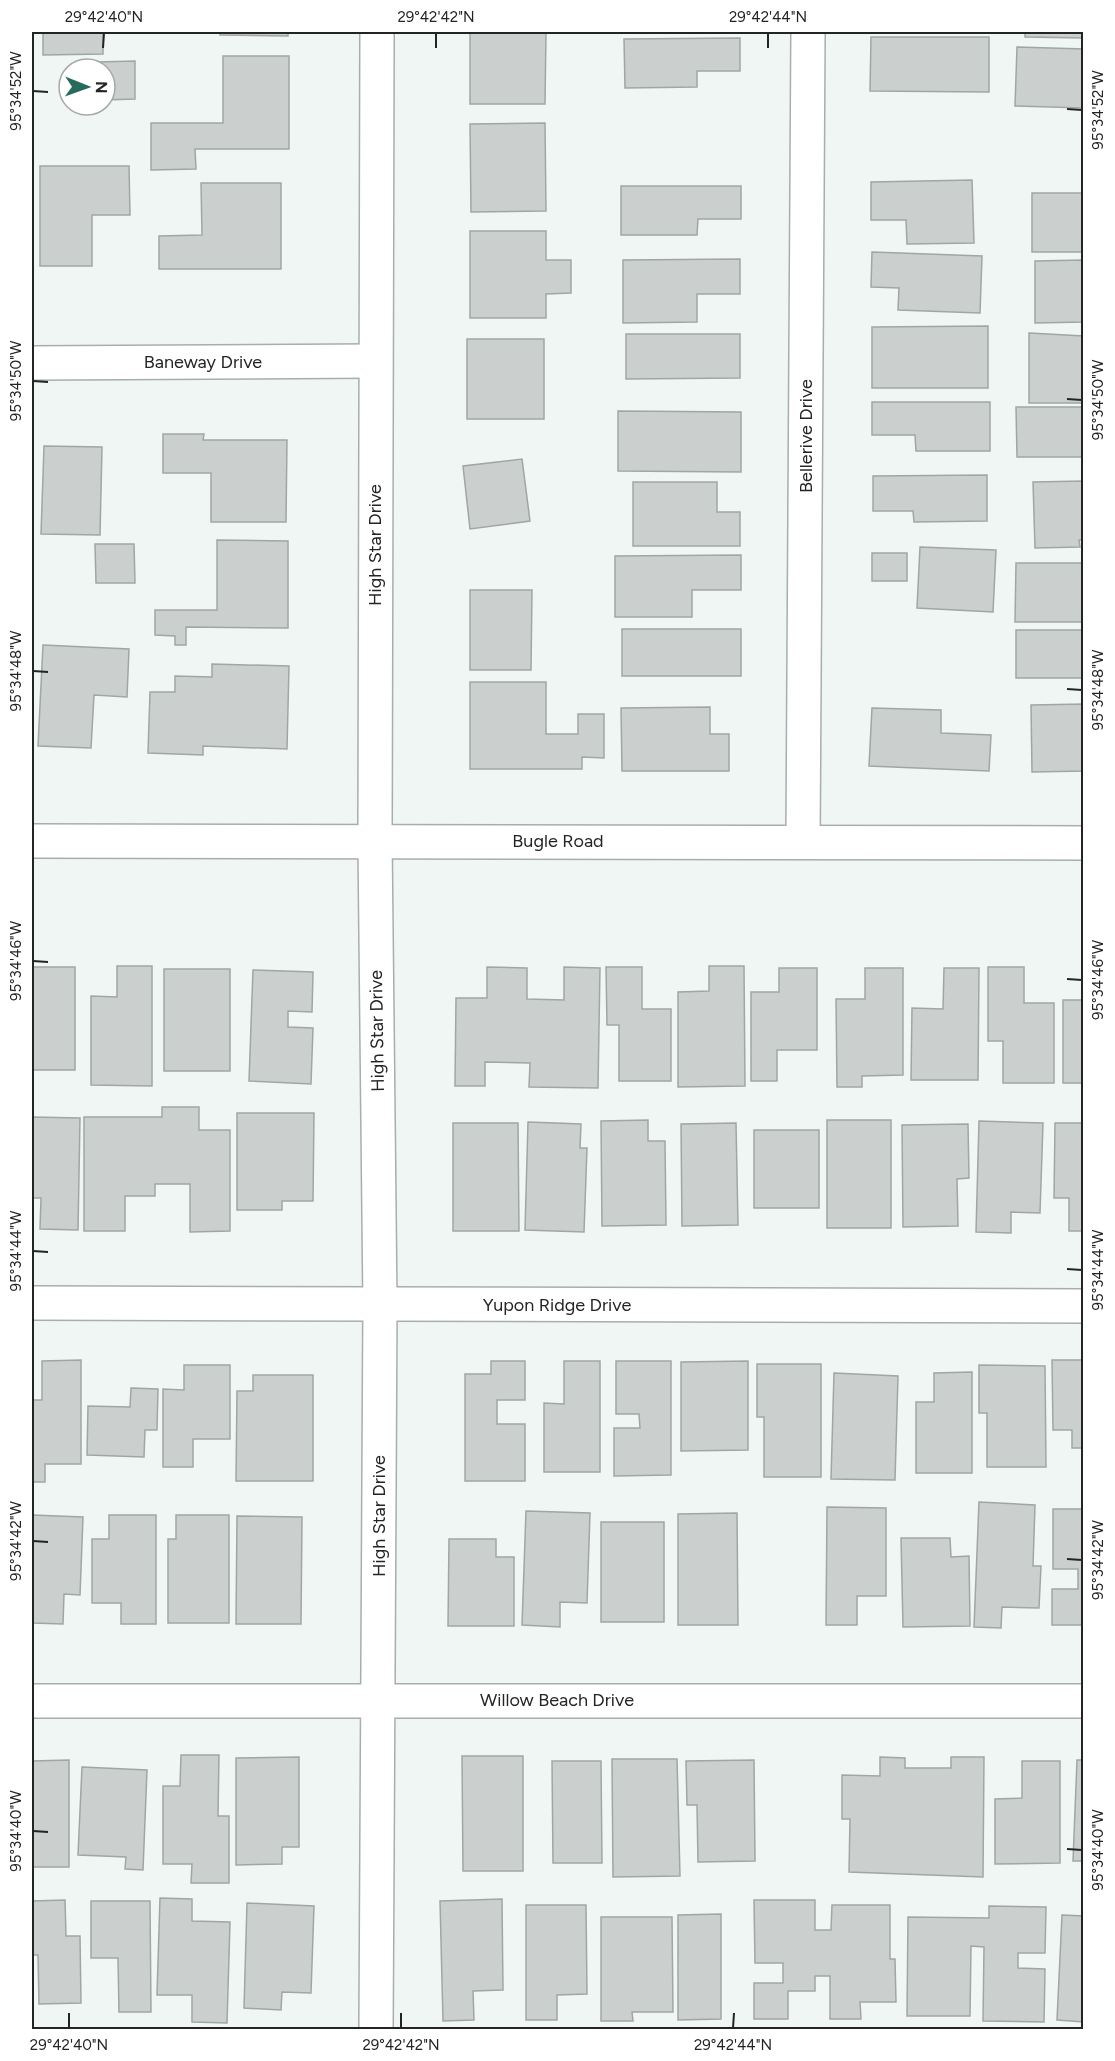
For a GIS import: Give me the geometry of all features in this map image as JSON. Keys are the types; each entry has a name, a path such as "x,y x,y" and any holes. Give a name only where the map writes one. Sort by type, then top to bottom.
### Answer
{"street":[{"name":"High Star Drive","path":"376,2030 380,1305 375,841 377,32"},
{"name":"Bellerive Drive","path":"804,841 808,32"},
{"name":"Baneway Drive","path":"32,363 375,361"},
{"name":"Bugle Road","path":"32,841 1083,843"},
{"name":"Yupon Ridge Drive","path":"32,1302 1083,1306"},
{"name":"Willow Beach Drive","path":"32,1701 1083,1701"}],"building":[{"path":"43,32 103,32 103,54 43,55"},
{"path":"220,32 288,32 288,36 220,35"},
{"path":"470,32 546,32 545,104 470,104"},
{"path":"1025,32 1084,32 1084,38 1025,37"},
{"path":"871,37 989,37 989,92 870,91"},
{"path":"740,38 740,71 697,71 697,87 625,88 624,39"},
{"path":"1017,47 1084,49 1084,108 1015,106"},
{"path":"223,56 289,56 289,149 195,149 196,169 151,170 151,123 223,123"},
{"path":"117,61 135,61 135,99 117,100"},
{"path":"545,123 546,211 471,212 470,124"},
{"path":"40,166 129,166 130,215 92,215 92,266 40,266"},
{"path":"972,180 974,243 907,244 906,220 871,220 871,182"},
{"path":"201,183 281,183 281,269 159,269 159,236 202,235"},
{"path":"621,186 741,186 741,219 698,219 697,235 621,235"},
{"path":"1032,193 1084,193 1084,252 1032,252"},
{"path":"470,231 546,231 546,260 571,260 571,293 546,294 546,318 470,318"},
{"path":"872,252 982,256 980,313 898,310 899,288 871,287"},
{"path":"740,259 740,294 697,294 697,322 623,323 623,260"},
{"path":"1084,260 1084,322 1035,323 1035,261"},
{"path":"988,326 988,388 872,388 872,327"},
{"path":"1029,333 1084,336 1084,403 1029,403"},
{"path":"626,334 740,334 740,378 626,379"},
{"path":"467,339 544,339 544,419 467,419"},
{"path":"872,402 990,402 990,451 916,451 915,435 872,435"},
{"path":"1016,407 1084,407 1084,457 1017,457"},
{"path":"618,411 741,412 741,472 618,471"},
{"path":"163,434 204,434 203,440 287,440 286,522 211,522 211,473 163,473"},
{"path":"44,446 102,447 100,535 41,534"},
{"path":"522,459 530,521 470,529 463,466"},
{"path":"987,475 987,521 914,522 913,511 873,511 873,476"},
{"path":"1084,481 1084,540 1079,540 1080,547 1035,548 1033,482"},
{"path":"633,482 717,482 717,512 740,512 740,546 633,546"},
{"path":"217,540 288,541 288,628 186,627 186,645 175,645 175,636 155,635 155,610 217,610"},
{"path":"95,544 134,544 135,583 96,583"},
{"path":"920,547 996,550 993,612 917,608"},
{"path":"872,553 907,553 907,581 872,581"},
{"path":"741,555 741,590 692,590 692,617 615,617 615,556"},
{"path":"1016,563 1084,563 1084,622 1015,622"},
{"path":"470,590 532,590 531,670 470,670"},
{"path":"622,629 741,629 741,676 622,676"},
{"path":"1016,630 1084,630 1084,678 1016,678"},
{"path":"43,645 129,649 127,697 94,695 91,748 38,746"},
{"path":"212,664 289,666 287,749 203,746 203,755 148,753 150,692 175,692 175,676 212,677"},
{"path":"470,682 546,682 546,734 578,734 578,714 604,714 604,758 582,757 582,769 470,769"},
{"path":"1084,704 1084,771 1032,772 1031,705"},
{"path":"710,707 710,734 729,734 729,771 622,771 621,708"},
{"path":"872,708 941,710 941,733 991,735 989,771 869,766"},
{"path":"117,966 152,966 152,1086 91,1085 91,996 117,997"},
{"path":"709,966 744,966 745,1086 678,1087 678,992 709,991"},
{"path":"32,967 75,967 75,1070 32,1070"},
{"path":"487,967 527,968 527,999 564,1000 564,967 600,968 598,1088 529,1087 530,1063 485,1062 485,1086 455,1086 456,998 487,998"},
{"path":"606,967 642,967 642,1009 671,1009 671,1081 619,1081 619,1025 607,1025"},
{"path":"988,967 1024,967 1024,1003 1054,1003 1054,1083 1003,1083 1003,1041 988,1041"},
{"path":"779,968 817,968 817,1050 777,1050 777,1081 751,1081 751,992 779,992"},
{"path":"865,968 903,968 903,1075 862,1076 862,1087 837,1087 836,999 865,999"},
{"path":"944,968 979,968 978,1080 911,1080 912,1008 943,1009"},
{"path":"164,969 230,969 230,1071 164,1071"},
{"path":"253,970 313,972 312,1012 288,1011 288,1027 313,1028 311,1084 249,1081"},
{"path":"1063,1000 1084,1000 1084,1083 1063,1083"},
{"path":"162,1107 199,1107 199,1130 230,1130 230,1231 190,1232 190,1184 155,1184 155,1196 125,1196 125,1231 84,1231 84,1117 162,1117"},
{"path":"237,1113 314,1113 313,1201 282,1201 282,1210 237,1210"},
{"path":"32,1117 80,1118 78,1230 40,1229 41,1198 32,1198"},
{"path":"648,1120 648,1141 665,1141 666,1225 602,1226 601,1121"},
{"path":"827,1120 891,1120 891,1228 827,1228"},
{"path":"979,1121 1043,1123 1040,1213 1011,1212 1011,1233 976,1232"},
{"path":"528,1122 581,1124 580,1148 587,1148 584,1232 525,1230"},
{"path":"453,1123 518,1123 519,1231 453,1231"},
{"path":"736,1123 738,1225 682,1226 681,1124"},
{"path":"1055,1123 1084,1123 1084,1231 1069,1231 1069,1198 1054,1198"},
{"path":"968,1124 969,1178 957,1179 958,1226 903,1227 902,1125"},
{"path":"754,1130 819,1130 819,1208 754,1208"},
{"path":"81,1360 81,1464 45,1464 45,1482 32,1482 32,1400 42,1400 42,1361"},
{"path":"1052,1360 1084,1360 1084,1448 1072,1448 1072,1430 1053,1430"},
{"path":"491,1361 525,1361 525,1400 497,1400 497,1424 525,1424 525,1481 465,1481 465,1374 491,1374"},
{"path":"564,1361 600,1361 600,1472 544,1472 544,1403 564,1404"},
{"path":"616,1361 671,1361 671,1475 614,1476 614,1428 640,1428 639,1414 616,1414"},
{"path":"748,1361 748,1450 681,1451 681,1362"},
{"path":"757,1364 821,1364 821,1477 764,1477 764,1417 757,1417"},
{"path":"184,1365 230,1365 230,1439 193,1439 193,1467 163,1467 163,1389 184,1390"},
{"path":"979,1365 1045,1366 1046,1467 987,1467 987,1413 979,1413"},
{"path":"972,1372 972,1473 916,1473 916,1402 934,1402 934,1373"},
{"path":"834,1373 898,1376 895,1480 831,1479"},
{"path":"253,1375 313,1375 313,1481 236,1481 237,1391 253,1391"},
{"path":"131,1388 158,1389 157,1430 145,1430 144,1457 87,1455 88,1406 130,1407"},
{"path":"979,1502 1035,1505 1033,1566 1041,1566 1039,1608 1002,1607 1001,1628 974,1627"},
{"path":"827,1507 886,1508 886,1596 857,1596 857,1625 826,1625"},
{"path":"1053,1509 1084,1509 1084,1625 1052,1625 1052,1589 1078,1589 1078,1569 1053,1569"},
{"path":"526,1511 590,1513 587,1603 560,1602 560,1627 522,1625"},
{"path":"737,1513 738,1625 678,1625 678,1514"},
{"path":"32,1515 83,1517 80,1595 64,1594 63,1624 32,1623"},
{"path":"109,1515 156,1515 156,1624 121,1624 121,1603 92,1603 92,1539 109,1539"},
{"path":"176,1515 229,1515 229,1623 168,1623 168,1539 176,1539"},
{"path":"237,1516 302,1517 301,1624 236,1624"},
{"path":"601,1522 664,1522 664,1622 601,1622"},
{"path":"901,1538 950,1538 951,1557 969,1556 970,1626 903,1627"},
{"path":"449,1539 496,1539 496,1557 514,1557 514,1626 448,1626"},
{"path":"181,1755 219,1755 218,1816 229,1816 229,1883 191,1883 192,1864 163,1864 163,1786 180,1786"},
{"path":"462,1756 523,1756 523,1871 463,1871"},
{"path":"299,1757 299,1847 282,1847 282,1864 236,1865 236,1758"},
{"path":"880,1757 905,1758 905,1768 951,1768 951,1757 984,1757 983,1877 849,1872 850,1819 842,1819 842,1775 880,1776"},
{"path":"612,1759 677,1759 680,1876 613,1877"},
{"path":"69,1760 69,1867 32,1867 32,1761"},
{"path":"754,1760 755,1861 698,1862 697,1805 687,1805 686,1761"},
{"path":"1077,1760 1084,1760 1084,1861 1073,1861"},
{"path":"552,1761 601,1761 602,1863 553,1863"},
{"path":"1022,1761 1060,1761 1060,1863 995,1864 995,1799 1022,1798"},
{"path":"82,1767 147,1770 143,1870 125,1869 126,1857 78,1855"},
{"path":"160,1898 192,1899 192,1921 230,1922 227,2023 192,2022 192,1995 157,1995"},
{"path":"502,1899 503,1990 473,1991 474,2020 443,2021 440,1901"},
{"path":"65,1900 66,1936 80,1936 81,2003 39,2004 38,1955 32,1955 32,1901"},
{"path":"754,1900 815,1900 815,1930 831,1930 832,1905 890,1905 890,1959 895,1959 896,2002 860,2002 861,2019 830,2019 830,1976 815,1976 815,1991 788,1991 788,2019 754,2019 754,1983 783,1983 783,1963 755,1963"},
{"path":"91,1901 150,1901 151,2012 119,2012 118,1958 91,1958"},
{"path":"247,1903 314,1906 311,1993 282,1992 281,2010 244,2008"},
{"path":"526,1905 586,1905 587,1994 557,1995 557,2020 526,2020"},
{"path":"989,1906 1046,1907 1045,1953 1018,1953 1018,1968 1045,1969 1044,2022 983,2021 984,1947 971,1946 970,2016 907,2016 908,1917 989,1918"},
{"path":"721,1914 721,2019 678,2020 678,1915"},
{"path":"1062,1915 1084,1916 1084,2022 1057,2020"},
{"path":"601,1917 672,1917 673,2012 632,2012 633,2021 601,2021"}]}
